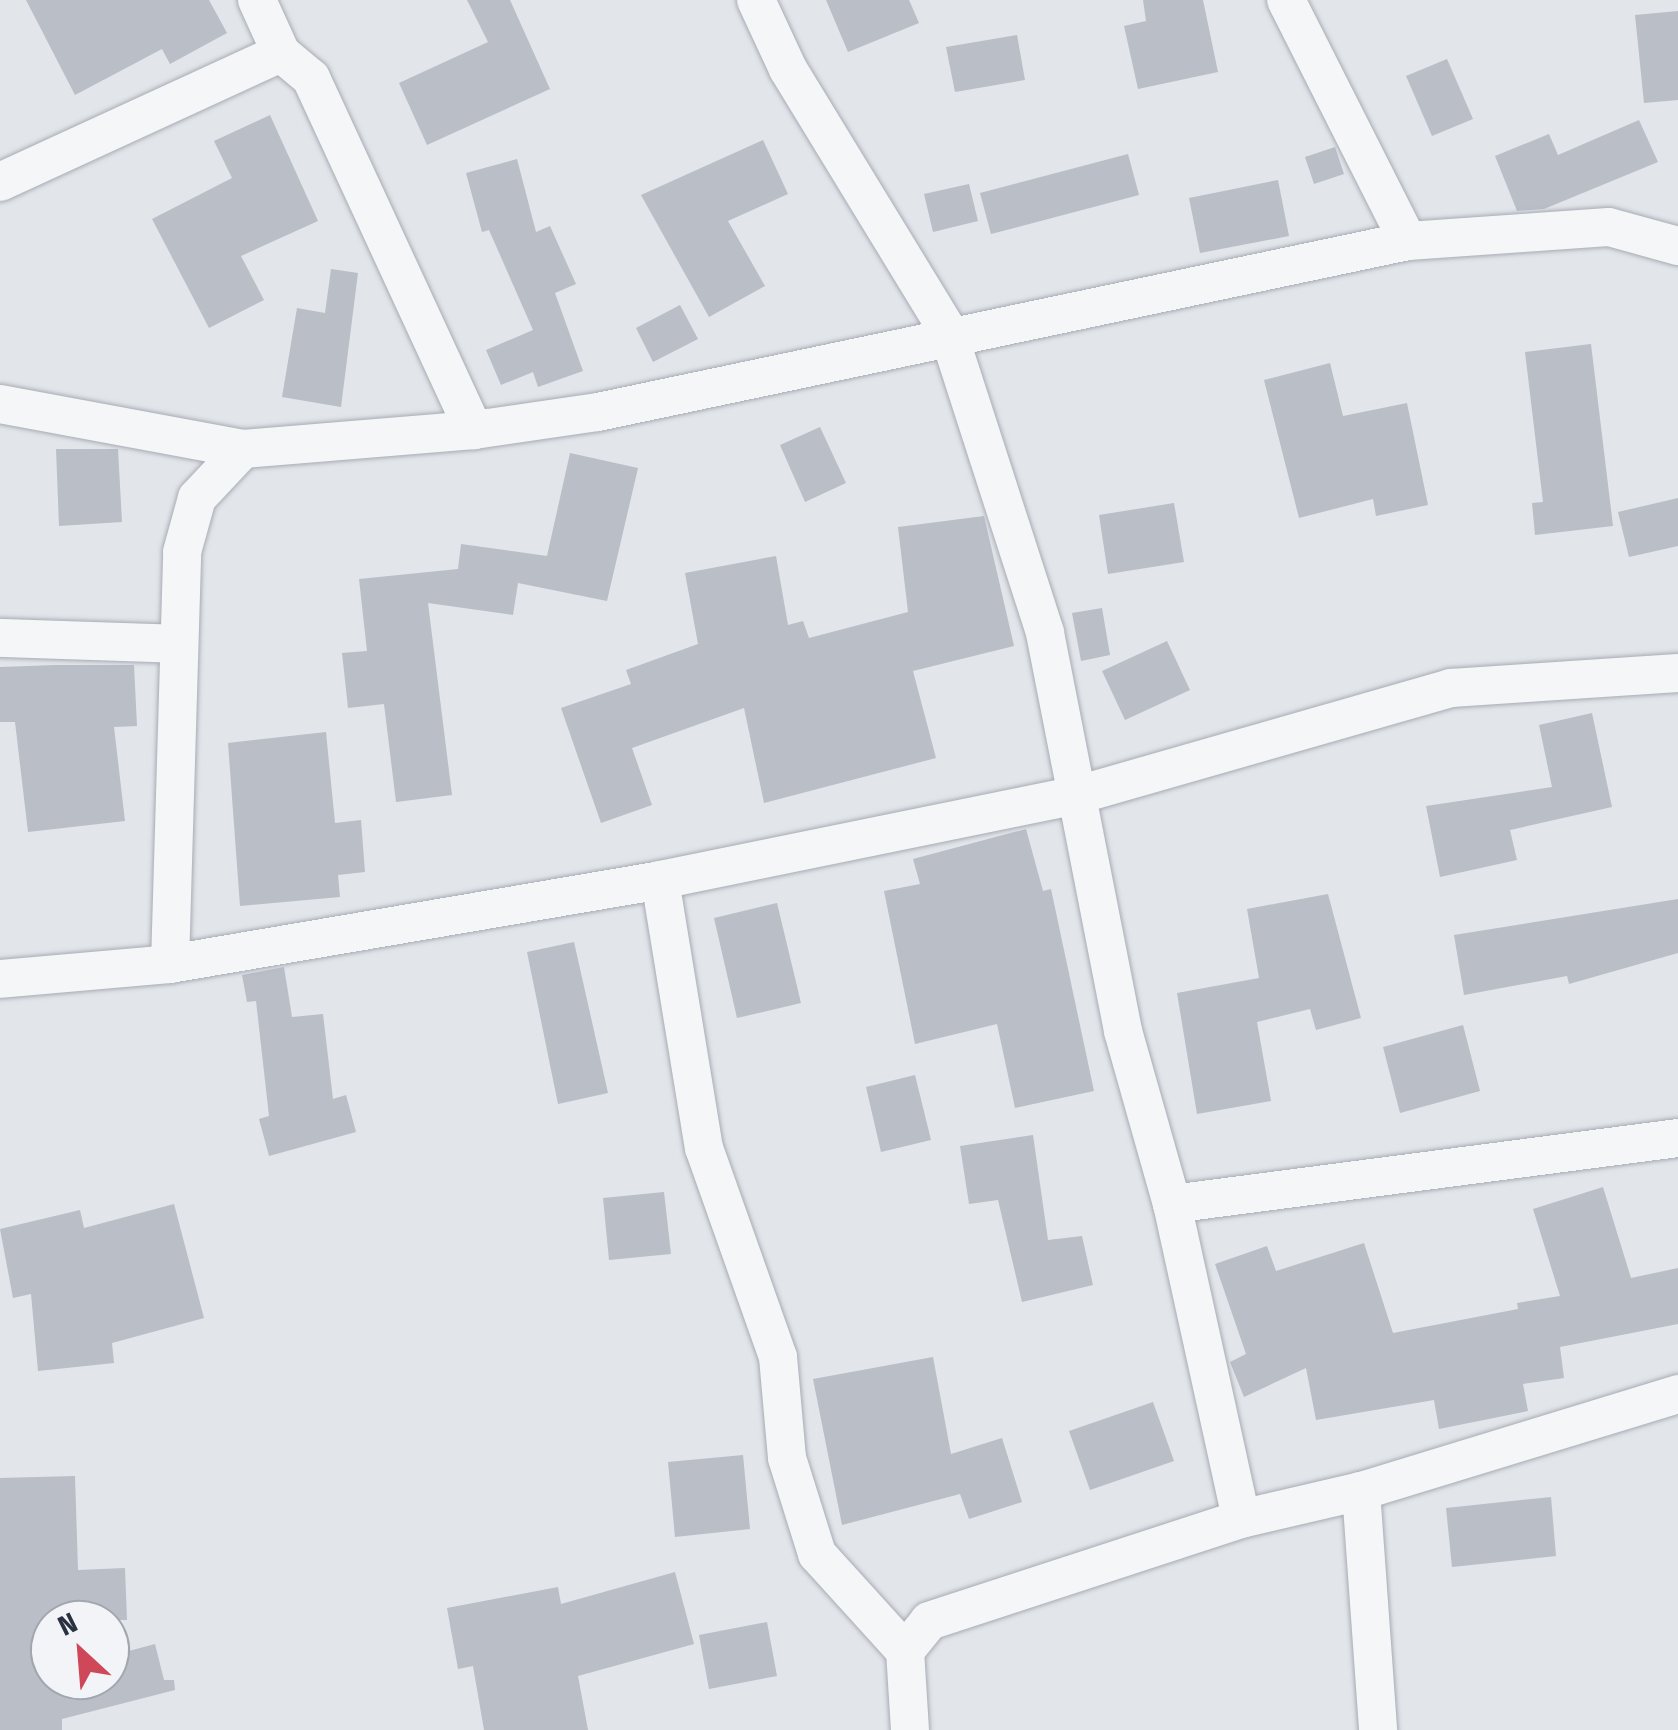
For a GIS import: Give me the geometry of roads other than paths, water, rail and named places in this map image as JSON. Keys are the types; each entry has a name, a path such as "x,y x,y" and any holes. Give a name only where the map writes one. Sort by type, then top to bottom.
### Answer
{"street":[{"path":"257,0 281,53 311,78 474,430"},
{"path":"756,0 788,70 950,338 1046,633 1082,794 1123,1031 1172,1204 1241,1518"},
{"path":"1286,0 1408,241"},
{"path":"0,182 281,53"},
{"path":"0,404 243,449 474,430 950,338 1408,241 1609,226 1678,246"},
{"path":"170,964 182,552 198,498 243,449"},
{"path":"0,638 179,644"},
{"path":"0,979 170,964 660,880 1082,794 1451,688 1678,673"},
{"path":"660,880 704,1148 778,1357 787,1458 817,1554 905,1651 910,1730"},
{"path":"1172,1204 1678,1138"},
{"path":"905,1651 929,1621 1241,1518 1361,1491 1678,1394"},
{"path":"1361,1491 1378,1730"}]}
